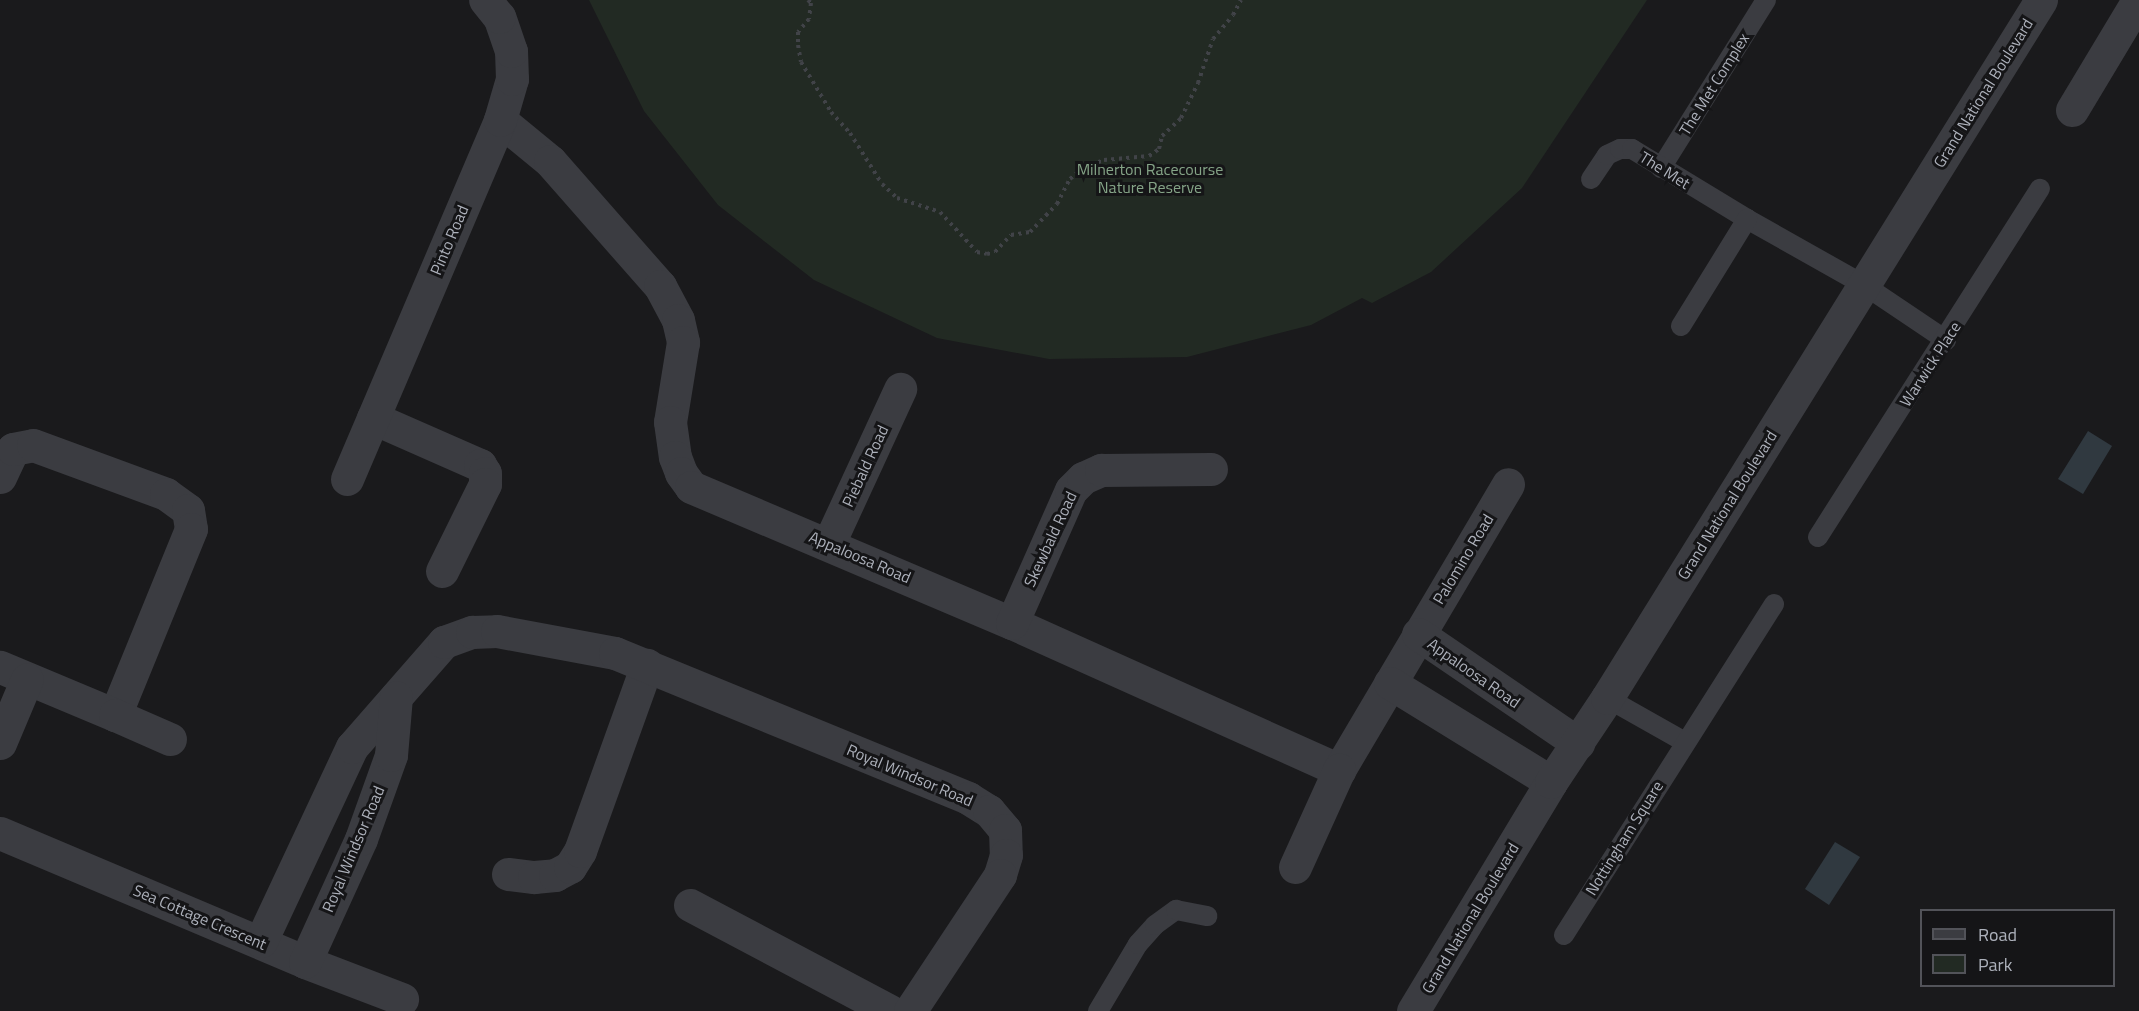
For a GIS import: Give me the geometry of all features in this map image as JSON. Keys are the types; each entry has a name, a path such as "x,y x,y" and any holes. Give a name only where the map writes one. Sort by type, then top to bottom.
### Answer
{"street":[{"name":"Pinto Road","path":"347,479 500,120 512,79 511,51 499,17 485,0"},
{"name":"Grand National Boulevard","path":"1413,1011 1551,782 1607,698 2041,0"},
{"path":"2072,110 2138,0"},
{"name":"Appaloosa Road","path":"500,120 550,161 660,286 678,320 683,342 670,422 675,457 681,473 691,486 1012,623 1339,770 1418,633 1578,743"},
{"name":"Piebald Road","path":"829,543 900,389"},
{"path":"373,418 480,465 485,473 485,484 442,571"},
{"path":"0,477 13,449 33,445 166,494 188,510 191,529 114,716"},
{"name":"Skewbald Road","path":"1012,623 1071,490 1083,478 1101,470 1211,469"},
{"name":"Palomino Road","path":"1418,633 1508,484"},
{"name":"Royal Windsor Road","path":"261,942 352,747 444,642 472,632 497,631 615,653 968,798 989,811 1005,830 1006,855 1000,875 910,1011"},
{"path":"508,874 555,875 570,867 580,851 647,665"},
{"path":"0,743 13,673 170,739"},
{"path":"1390,682 1551,782"},
{"name":"Royal Windsor Road","path":"305,962 361,839 391,755 396,697"},
{"path":"1294,867 1339,770"},
{"name":"Sea Cottage Crescent","path":"0,833 305,962 402,999"},
{"path":"690,906 890,1011"}],"lane":[{"name":"The Met Complex","path":"1661,168 1766,0"},
{"name":"The Met","path":"1591,179 1607,155 1620,149 1632,149 1747,219 1864,285"},
{"name":"Warwick Place","path":"1818,537 1946,340 2040,189"},
{"path":"1681,326 1747,219"},
{"name":"Warwick Place","path":"1864,285 1946,340"},
{"name":"Nottingham Square","path":"1564,935 1684,742 1774,604"},
{"path":"1607,698 1684,742"},
{"path":"1098,1011 1138,944 1155,925 1176,909 1208,916"}],"path":[{"path":"808,0 811,3 809,19 798,32 801,62 831,112 850,133 882,184 897,198 940,212 977,252 987,254 995,252 1011,235 1030,232 1057,204 1070,179 1084,166 1104,160 1131,160 1149,156 1159,149 1162,136 1181,118 1198,83 1213,39 1233,15 1241,0"}],"green space":[{"name":"Milnerton Racecourse Nature Reserve","path":"589,0 1647,0 1522,188 1431,272 1372,303 1362,298 1311,325 1187,357 1049,359 937,338 814,280 718,205 644,111"}],"shaded area":[{"path":"2088,431 2112,446 2083,494 2058,479"},
{"path":"1835,842 1860,857 1829,905 1805,889"}]}
